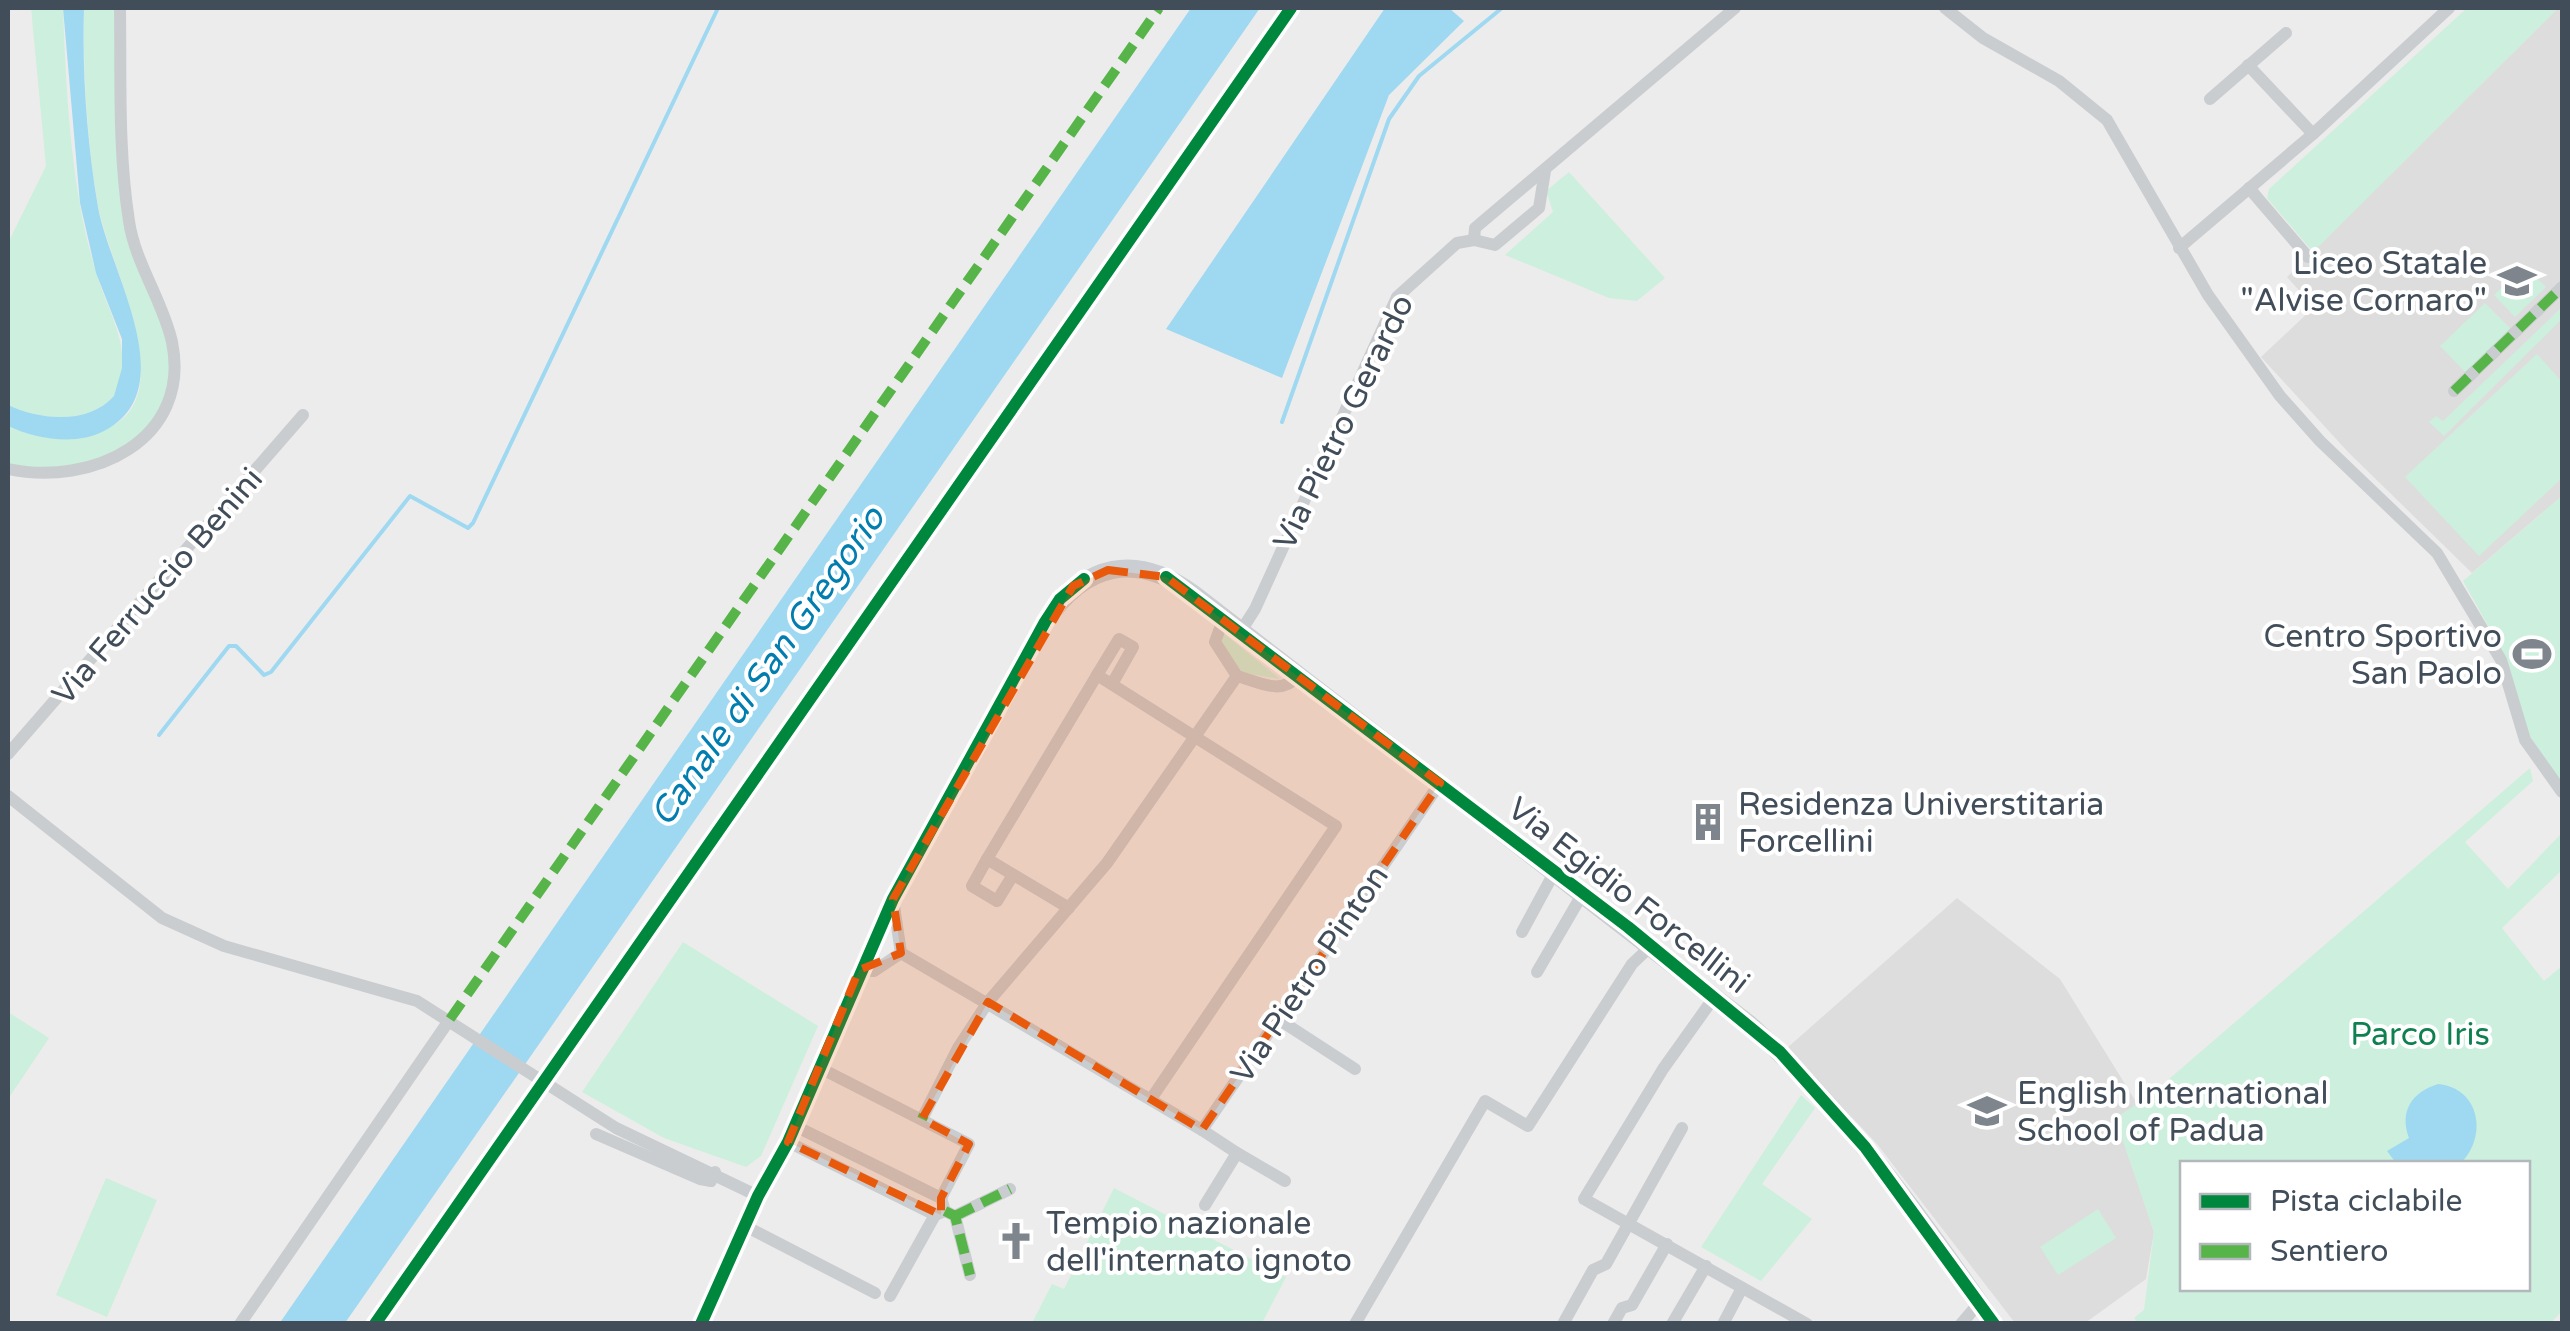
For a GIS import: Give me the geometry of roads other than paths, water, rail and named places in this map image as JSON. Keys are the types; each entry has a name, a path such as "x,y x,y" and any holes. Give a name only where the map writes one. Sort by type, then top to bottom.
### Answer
{"street":[{"path":"8,470 66,472 122,456 162,422 176,382 172,340 129,224 120,8"},
{"name":"Via Pietro Gerardo","path":"1468,241 1475,228 1534,184 1544,170 1735,8"},
{"path":"1944,8 1983,38 2059,81 2107,120 2129,151 2178,248 2291,410 2437,553 2501,660 2525,740 2562,792"},
{"path":"2178,248 2313,134 2449,8"},
{"path":"2210,99 2286,33"},
{"path":"2248,65 2313,134"},
{"name":"Via Pietro Gerardo","path":"1241,631 1255,609 1397,297 1446,252 1468,241 1495,245 1539,208 1544,198 1534,184"},
{"path":"2249,188 2308,257"},
{"path":"2454,391 2562,287"},
{"name":"Via Ferruccio Benini","path":"8,754 303,415"},
{"name":"Via Egidio Forcellini","path":"702,1324 894,899 1045,622 1072,586 1108,570 1136,568 1182,585 1715,996 1817,1090 1994,1324"},
{"path":"1224,617 1215,642 1237,676 1279,688 1290,685 1298,676"},
{"path":"1013,875 997,901 972,886 1119,639 1133,648 1112,684"},
{"path":"1097,675 1336,826 1151,1098"},
{"path":"923,1117 958,1048 988,1002 1030,947 1108,863 1237,676"},
{"name":"Via Pietro Pinton","path":"1202,1130 1440,783"},
{"path":"8,796 138,902 189,933 247,954 390,990 453,1022 534,1079 616,1128 715,1172 758,1196"},
{"path":"987,859 1070,908"},
{"name":"Via Egidio Forcellini","path":"1522,932 1555,871"},
{"name":"Via Egidio Forcellini","path":"1537,972 1583,893"},
{"path":"894,899 902,953"},
{"path":"1355,1324 1485,1101 1528,1126 1632,964 1651,946"},
{"path":"860,970 874,970 902,953"},
{"path":"902,953 1285,1181"},
{"path":"1715,996 1663,1069 1584,1199 1706,1266 1781,1317 1806,1324"},
{"path":"1278,1019 1355,1069"},
{"path":"240,1324 453,1022"},
{"path":"820,1068 923,1117 969,1144 944,1210 890,1296"},
{"path":"1562,1324 1593,1270 1606,1264 1682,1128"},
{"path":"596,1134 700,1179 710,1181 715,1172"},
{"path":"791,1134 944,1210 970,1275"},
{"path":"1205,1205 1237,1153"},
{"path":"944,1210 1010,1189"},
{"path":"746,1226 874,1293"},
{"path":"1613,1324 1622,1308 1632,1305 1666,1244"},
{"path":"1672,1324 1706,1266"},
{"path":"1722,1324 1742,1288"},
{"path":"1961,1324 1980,1302"}],"water":[{"path":"63,8 84,8 86,108 98,207 136,327 141,359 139,387 127,412 104,431 69,439 43,437 8,426 8,405 49,416 91,412 114,396 122,368 122,339 96,273 80,203"},
{"name":"Canale di San Gregorio","path":"1191,8 1260,8 345,1323 279,1324"},
{"path":"1385,8 1449,8 1464,21 1389,95 1282,378 1166,329"},
{"path":"2438,1084 2452,1087 2471,1104 2477,1127 2475,1140 2462,1161 2394,1161 2387,1151 2409,1138 2407,1111 2421,1092"}],"waterway":[{"path":"159,735 229,646 236,646 264,675 271,672 410,496 468,528 473,523 718,8"},
{"path":"1282,422 1389,119 1419,76 1502,8"}],"place":[{"name":"Liceo Statale \"Alvise Cornaro\"","path":"2517,281"},
{"name":"Centro Sportivo San Paolo","path":"2532,654"},
{"name":"Residenza Universtitaria Forcellini","path":"1708,822"},
{"name":"English International School of Padua","path":"1987,1111"},
{"name":"Tempio nazionale dell'internato ignoto","path":"1016,1241"}],"park label":[{"name":"Parco Iris","path":"2420,1034"}]}
